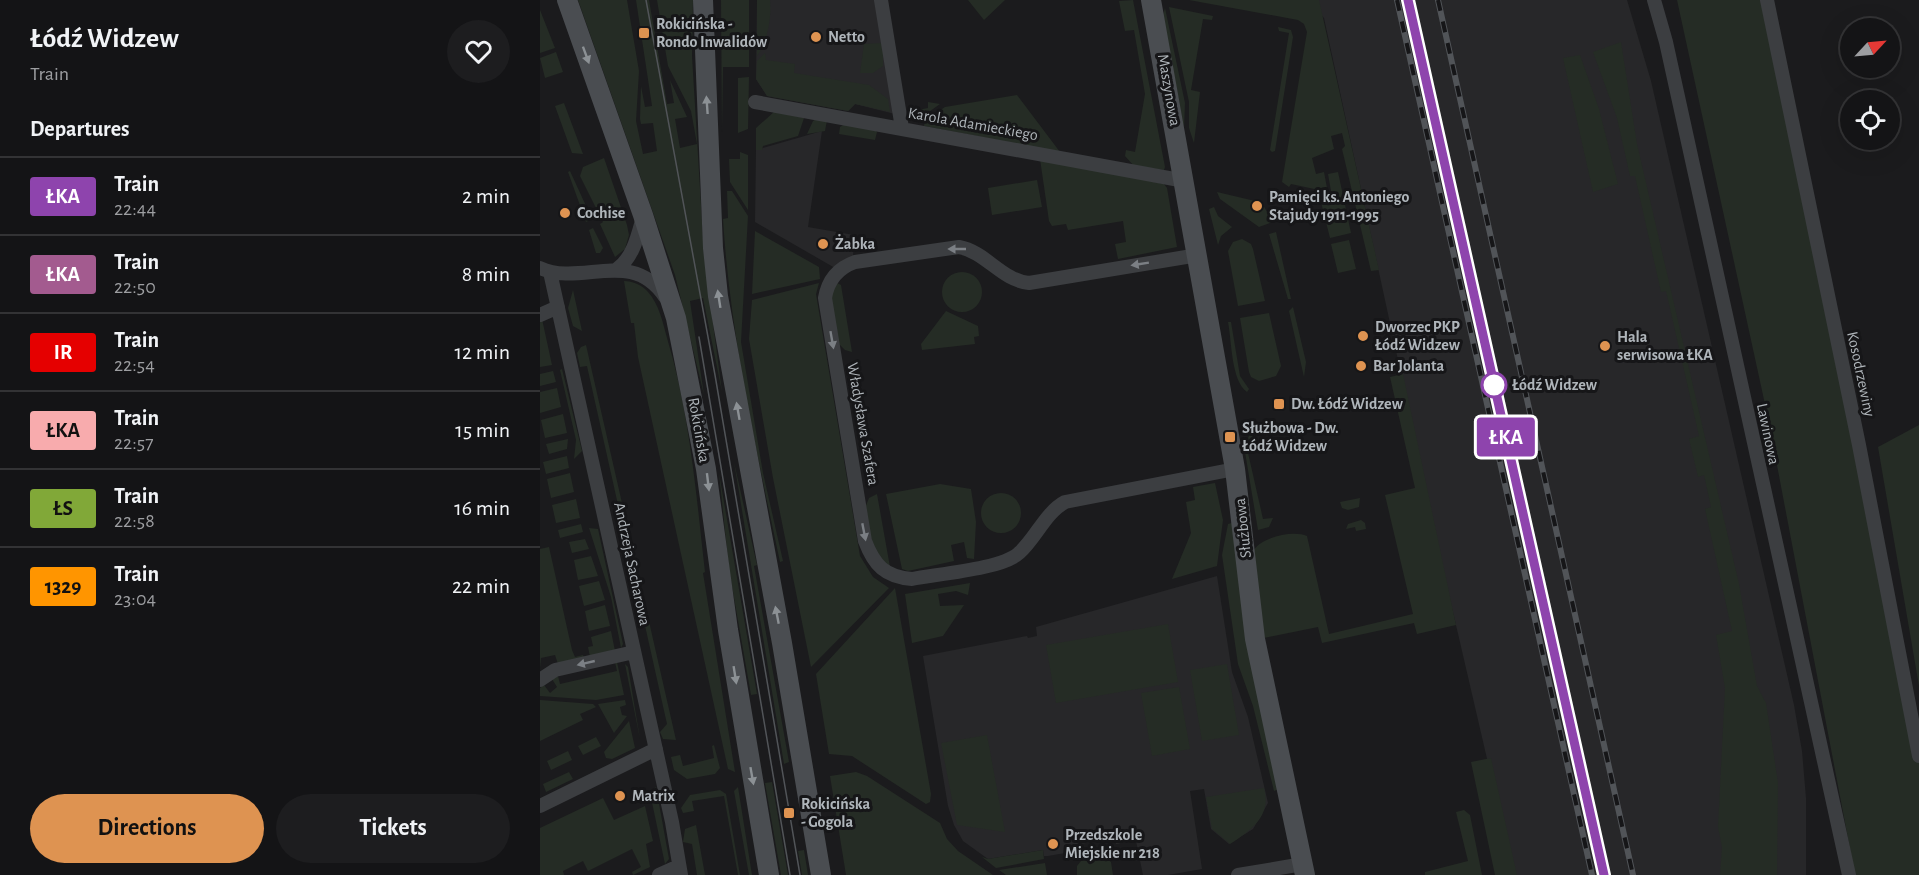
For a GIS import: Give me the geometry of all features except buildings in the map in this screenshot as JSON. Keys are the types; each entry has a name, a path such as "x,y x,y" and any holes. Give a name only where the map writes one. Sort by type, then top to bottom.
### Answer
{"main road":[{"name":"Rokicińska","path":"567,0 643,215 676,318 704,458 746,743 769,875"},
{"path":"703,0 713,249 718,296 821,875"},
{"name":"Maszynowa","path":"1151,0 1185,181"},
{"name":"Służbowa","path":"1185,181 1235,469 1255,639 1304,870"}],"street":[{"path":"881,0 902,128"},
{"name":"Lawinowa","path":"1654,0 1666,42 1848,875"},
{"name":"Kosodrzewiny","path":"1767,0 1859,445 1919,756"},
{"name":"Karola Adamieckiego","path":"755,102 1185,181"},
{"path":"617,269 624,264 630,253 643,215"},
{"name":"Władysława Szafera","path":"1198,255 1029,283 1012,280 970,250 959,247 847,266 831,281 825,298 865,541 874,561 887,574 912,579 1008,561 1021,552 1057,506 1065,501 1235,469"},
{"path":"545,270 617,269 640,275 657,285 676,318"},
{"name":"Andrzeja Sacharowa","path":"545,270 558,307 656,749 680,870"},
{"path":"540,315 558,307"},
{"path":"540,680 555,670 634,652"},
{"path":"540,806 656,749"},
{"path":"659,875 680,870"},
{"path":"1238,875 1304,870"}],"shaded area":[{"path":"578,0 627,0 639,71 636,121 643,154 657,151 653,123 641,124 640,119 641,86 645,107 652,106 636,0 649,0 667,104 674,103 670,80 687,117 675,119 680,148 697,144 691,111 668,66 657,0 693,0 692,56 704,255 722,392 703,298 690,301 704,395 675,275"},
{"path":"721,0 749,0 749,67 723,67 722,132"},
{"path":"757,0 876,0 895,114 855,104 848,111 767,96 756,79"},
{"path":"757,0 770,0 770,6 766,37 757,56"},
{"path":"968,0 1005,0 984,20"},
{"path":"1133,0 1164,170 1134,166 1125,156 1126,150 1135,152 1145,94 1134,30 1125,31 1119,1"},
{"path":"1189,0 1319,0 1379,270 1371,271 1342,149 1345,146 1342,133 1331,136 1334,149 1312,158 1316,174 1324,172 1327,188 1319,190 1291,184 1289,187 1282,182 1307,32 1304,24 1298,20"},
{"path":"1308,0 1627,0 1651,81 1794,705 1802,751 1806,798 1806,875 1514,875 1446,582 1324,18"},
{"path":"1677,0 1767,0 1919,756 1919,875 1855,875 1768,418"},
{"path":"1169,7 1213,16 1212,20 1203,19 1191,90 1200,92 1194,143 1189,128 1189,102"},
{"path":"1165,8 1185,103 1184,128 1163,15"},
{"path":"540,10 555,48 540,53"},
{"path":"1278,27 1291,30 1293,37 1275,151 1272,152 1270,150 1289,33 1279,31"},
{"path":"1621,42 1637,144 1739,584 1757,686 1766,703 1778,783 1777,875 1720,875 1722,847 1718,827 1725,688 1716,635 1732,631 1705,509 1711,507 1704,475 1698,477 1689,439 1699,436 1666,291 1661,292 1635,176 1630,176 1617,118 1593,52"},
{"path":"883,43 883,66 873,73 860,73 864,44"},
{"path":"556,52 563,72 545,78 540,58"},
{"path":"765,53 766,60 795,64 794,73 869,85 888,99 890,112 855,104 848,111 767,96 756,79 757,61"},
{"path":"1580,55 1599,109 1618,184 1593,192 1563,58"},
{"path":"749,77 748,129 738,133 738,78"},
{"path":"1017,95 1060,152 924,126 925,120 945,107"},
{"path":"928,102 940,104 919,119 912,111 928,108"},
{"path":"564,103 583,154 572,153 555,106"},
{"path":"775,111 804,118 798,136 763,146 762,150 756,150 756,128"},
{"path":"818,118 827,120 825,131 807,134 813,121"},
{"path":"846,123 874,129 877,132 875,140 839,134 840,127"},
{"path":"822,131 808,227 854,235 853,259 835,268 755,222 756,150"},
{"path":"740,152 748,155 748,210 730,182 729,159 740,159"},
{"path":"604,158 629,235 625,249 615,257 600,224 603,222 580,176 583,167"},
{"path":"1040,159 1164,184 1167,188 1177,247 1118,259 1115,244 1126,242 1123,221 1068,230 1066,224 1052,226 1049,221"},
{"path":"570,171 592,219 586,222 568,172"},
{"path":"1338,172 1351,233 1330,238 1319,194 1331,191 1328,174"},
{"path":"1037,180 1042,207 992,215 988,188"},
{"path":"727,191 732,191 748,216 741,342 763,473 783,561 780,562 745,391 731,305 723,219 728,218"},
{"path":"1217,192 1255,201 1252,206 1258,211 1263,205 1273,222 1259,227 1220,199"},
{"path":"1214,207 1218,216 1232,227 1221,236 1218,245 1209,209"},
{"path":"593,228 603,248 600,253 596,253 589,230"},
{"path":"755,231 819,267 820,279 752,294"},
{"path":"1276,232 1291,299 1288,299 1269,234"},
{"path":"1242,239 1251,244 1253,249 1265,301 1238,306 1228,251 1233,242"},
{"path":"1349,240 1356,269 1338,273 1331,244"},
{"path":"962,272 970,273 976,278 981,284 981,300 976,306 970,311 962,312 954,311 948,306 943,300 942,292 943,284 948,278 954,273"},
{"path":"624,281 643,287 655,302 675,367 687,425 705,572 703,573 735,772 728,769 638,357 634,323 631,323"},
{"path":"819,283 816,294 860,556 873,577 889,588 811,667 773,478 749,339 752,300"},
{"path":"837,283 841,285 852,352 845,350 837,342 830,296"},
{"path":"573,290 582,331 573,326 568,308"},
{"path":"1293,307 1306,362 1304,377 1289,311"},
{"path":"946,311 978,326 979,336 974,337 975,344 922,350 921,344"},
{"path":"1269,313 1281,366 1276,376 1259,381 1251,377 1249,372 1240,318"},
{"path":"542,319 552,365 540,367 540,320"},
{"path":"1228,322 1231,322 1240,376 1249,389 1247,392 1235,370"},
{"path":"586,345 676,740 663,739 660,732 667,724 587,366 580,367 577,353 581,347"},
{"path":"562,369 582,451 574,459 576,440 560,370"},
{"path":"553,371 556,382 540,386 540,374"},
{"path":"1403,374 1456,625 1417,634 1414,623 1322,643 1318,627 1264,638 1254,550 1264,541 1286,534 1307,536 1329,634 1413,614 1385,495 1415,488 1390,377"},
{"path":"557,388 561,407 540,413 540,392"},
{"path":"563,414 567,433 545,438 541,420"},
{"path":"1264,423 1255,433 1255,442 1246,444 1263,519 1273,518 1269,527 1258,530 1244,446 1252,430"},
{"path":"1919,425 1919,686 1878,447"},
{"path":"568,439 567,449 549,454 546,444"},
{"path":"567,456 569,468 546,474 543,462"},
{"path":"734,462 757,565 754,566 789,762 784,764"},
{"path":"570,473 574,492 551,498 547,479"},
{"path":"719,473 757,694 751,695 729,569"},
{"path":"1215,483 1223,520 1217,566 1172,579 1191,533 1186,502 1195,500 1193,487"},
{"path":"940,484 971,489 976,522 974,559 967,558 964,542 951,545 954,561 908,571 902,569 886,494"},
{"path":"1001,493 1009,494 1015,499 1020,505 1020,521 1015,527 1009,532 1001,533 993,532 987,527 982,521 981,513 982,505 987,499 993,494"},
{"path":"877,494 890,567 874,552 865,508 869,498"},
{"path":"1360,498 1359,507 1348,510 1342,508 1340,502"},
{"path":"576,499 580,518 556,523 552,505"},
{"path":"1361,520 1365,523 1366,529 1356,531 1355,527 1346,529 1348,524"},
{"path":"1235,522 1279,789 1274,791 1253,706 1238,664 1222,555 1228,524"},
{"path":"581,524 583,532 560,538 558,530"},
{"path":"589,528 598,529 623,644 621,648 611,597"},
{"path":"585,539 589,549 572,553 569,542"},
{"path":"549,547 572,650 575,657 583,655 584,658 558,664 555,655 541,658 540,668 540,549"},
{"path":"591,556 598,576 578,580 574,560"},
{"path":"1217,576 1232,672 1248,717 1268,803 1253,829 1229,844 1211,829 1204,789 1190,791 1202,869 1168,875 1143,875 1136,841 1116,844 1114,838 1064,847 1065,853 1048,856 1044,856 1043,850 988,859 963,841 954,825 948,806 923,656 1037,636 1036,627"},
{"path":"599,581 605,600 584,606 579,586"},
{"path":"970,583 968,595 956,591 938,594 940,606 964,605 943,636 912,643 905,594"},
{"path":"895,588 931,794 930,802 926,804 852,756 829,754 816,674"},
{"path":"605,605 610,626 589,631 585,611"},
{"path":"1168,624 1178,682 1056,703 1046,645"},
{"path":"611,631 615,651 590,657 588,647 593,646 591,637"},
{"path":"615,662 617,662 624,695 596,700 540,696 540,688 544,685 550,693 557,687 552,679 558,676 560,684 617,671"},
{"path":"625,664 628,667 640,739"},
{"path":"1227,664 1239,735 1202,741 1190,670"},
{"path":"1179,687 1190,749 1152,756 1141,693"},
{"path":"540,700 593,704 596,707 580,714 583,720 540,741"},
{"path":"625,700 626,705 620,707 622,715 627,716 614,733 598,704"},
{"path":"629,721 635,748 612,759 606,758 604,752"},
{"path":"987,735 1005,832 957,825 941,743"},
{"path":"596,737 601,746 583,755 578,746"},
{"path":"714,745 720,768 715,774 687,779 674,770 671,757 680,755 683,766 714,758 712,746"},
{"path":"568,751 572,760 551,770 547,761"},
{"path":"1491,758 1517,875 1495,875 1471,762"},
{"path":"569,772 573,779 546,792 543,784"},
{"path":"856,772 867,776 940,823 947,839 958,851 993,875 846,875 830,776"},
{"path":"772,782 788,875 781,875 765,783"},
{"path":"656,787 669,859 665,864 650,793"},
{"path":"738,787 752,875 749,875 734,791"},
{"path":"1264,788 1265,807 1252,828 1230,844 1212,829 1206,797"},
{"path":"720,790 726,794 740,875 738,875 724,796 692,801 694,811 683,813 681,808 690,795"},
{"path":"603,798 614,820 645,806 653,841 646,844 650,867 633,875 632,872 641,867 632,849 588,871 583,861 563,871 564,875 540,875 540,828"},
{"path":"1464,810 1470,815 1482,875 1425,875 1425,872 1468,861 1456,812"},
{"path":"696,825 705,875 697,875 692,844 683,842 685,829"},
{"path":"804,850 808,875 802,875 798,851"},
{"path":"1043,850 1044,859 996,868 982,857 988,859"},
{"path":"1104,857 1111,862 1113,875 1077,875 1077,866 1081,861"},
{"path":"1045,863 1047,875 1006,875 999,870"}],"tram line":[{"path":"646,0 715,375 800,875"},
{"path":"699,337 790,875"}],"railway":[{"path":"1397,0 1592,875"},
{"path":"1408,0 1604,875"},
{"path":"1438,0 1633,875"}],"train":[{"name":"ŁKA","path":"1408,0 1604,875"}],"place":[{"name":"Rokicińska - Rondo Inwalidów","path":"644,33"},
{"name":"Netto","path":"816,37"},
{"name":"Pamięci ks. Antoniego Stajudy 1911-1995","path":"1257,206"},
{"name":"Cochise","path":"565,213"},
{"name":"Żabka","path":"823,244"},
{"name":"Dworzec PKP Łódź Widzew","path":"1363,336"},
{"name":"Hala serwisowa ŁKA","path":"1605,346"},
{"name":"Bar Jolanta","path":"1361,366"},
{"name":"Łódź Widzew","path":"1494,385"},
{"name":"Dw. Łódź Widzew","path":"1279,404"},
{"name":"Służbowa - Dw. Łódź Widzew","path":"1230,437"},
{"name":"Matrix","path":"620,796"},
{"name":"Rokicińska - Gogola","path":"789,813"},
{"name":"Przedszkole Miejskie nr 218","path":"1053,844"}]}
